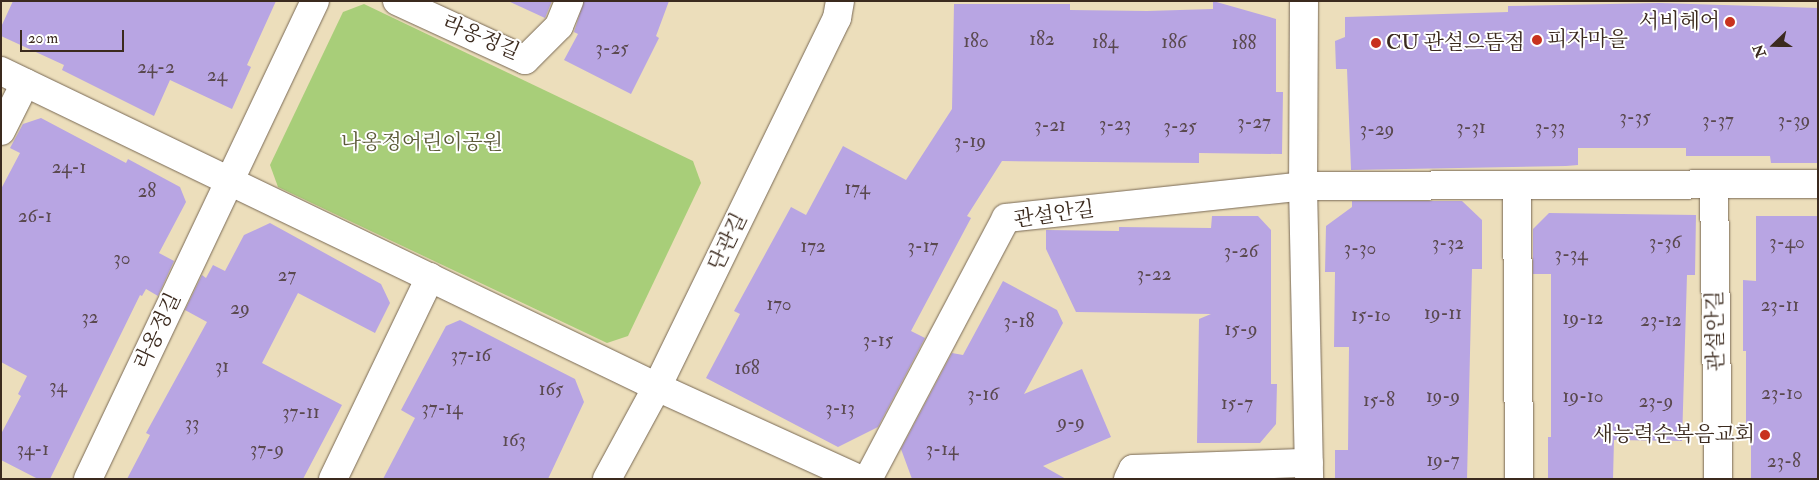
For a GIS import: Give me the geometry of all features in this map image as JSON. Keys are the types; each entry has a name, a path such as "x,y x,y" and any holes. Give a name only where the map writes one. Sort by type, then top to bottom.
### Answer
{"street":[{"name":"라옹정길","path":"88,479 315,1"},
{"name":"라옹정길","path":"397,1 525,60 559,26 569,1"},
{"name":"단관길","path":"607,479 657,387 837,18 840,1"},
{"path":"1128,479 1134,469 1309,471 1302,186 1304,1"},
{"path":"1,131 13,77 228,183 430,277 657,387 859,479"},
{"name":"관설안길","path":"1714,184 1718,479"},
{"name":"관설안길","path":"868,479 1006,218 1302,186 1818,184"},
{"path":"1517,185 1519,479"},
{"path":"333,479 430,277"}],"green space":[{"name":"나옹정어린이공원","path":"364,4 693,161 701,183 628,336 607,343 278,187 270,165 343,12"}],"building":[{"path":"13,1 276,1 247,65 251,67 232,109 170,80 154,116 62,70 64,65 1,36 1,27"},
{"path":"508,1 552,1 545,18"},
{"path":"584,1 669,1 656,36 659,38 631,94 564,60 578,34 574,32"},
{"path":"1213,1 1276,19 1276,92 1283,92 1282,154 1199,153 1199,163 1002,161 967,216 971,218 911,331 925,338 878,427 838,447 706,378 740,314 734,311 791,207 806,215 843,146 906,180 952,109 954,4 1070,4 1070,10 1147,11 1213,9"},
{"path":"1659,3 1818,8 1818,163 1771,163 1770,156 1686,156 1686,148 1578,148 1578,165 1351,170 1347,69 1336,69 1335,41 1345,37 1345,17 1508,12 1508,6"},
{"path":"41,118 126,163 128,159 180,187 186,202 159,253 174,261 158,296 146,289 142,296 140,295 50,479 38,479 1,460 1,434 21,396 18,394 27,376 1,362 1,189 20,153 10,148 23,124"},
{"path":"1352,201 1462,201 1482,220 1482,269 1472,269 1467,479 1335,479 1335,450 1348,450 1349,347 1334,347 1335,272 1325,272 1326,226 1352,207"},
{"path":"1549,213 1696,215 1695,275 1687,275 1682,441 1614,440 1613,479 1548,479 1548,437 1551,437 1551,274 1533,274 1533,229"},
{"path":"1212,216 1258,216 1271,230 1271,384 1277,384 1276,424 1260,443 1197,443 1199,319 1211,314 1076,312 1046,249 1046,230 1119,231 1119,227 1211,228"},
{"path":"1756,216 1818,216 1818,479 1751,479 1751,427 1746,427 1746,351 1743,351 1743,280 1756,281"},
{"path":"270,223 381,284 390,303 375,333 298,293 262,363 342,405 303,479 127,479 150,435 146,433 207,322 185,310 202,275 206,278 213,265 225,271 244,235"},
{"path":"1003,281 1057,310 1063,323 1024,394 1082,369 1111,437 1043,466 1066,479 912,479 901,449 952,353 963,355"},
{"path":"460,320 575,379 584,402 548,479 383,479 415,418 401,410 446,326"}],"place":[{"name":"서비헤어","path":"1730,22"},
{"name":"피자마을","path":"1537,40"},
{"name":"CU 관설으뜸점","path":"1376,43"},
{"name":"새능력순복음교회","path":"1765,435"}]}
